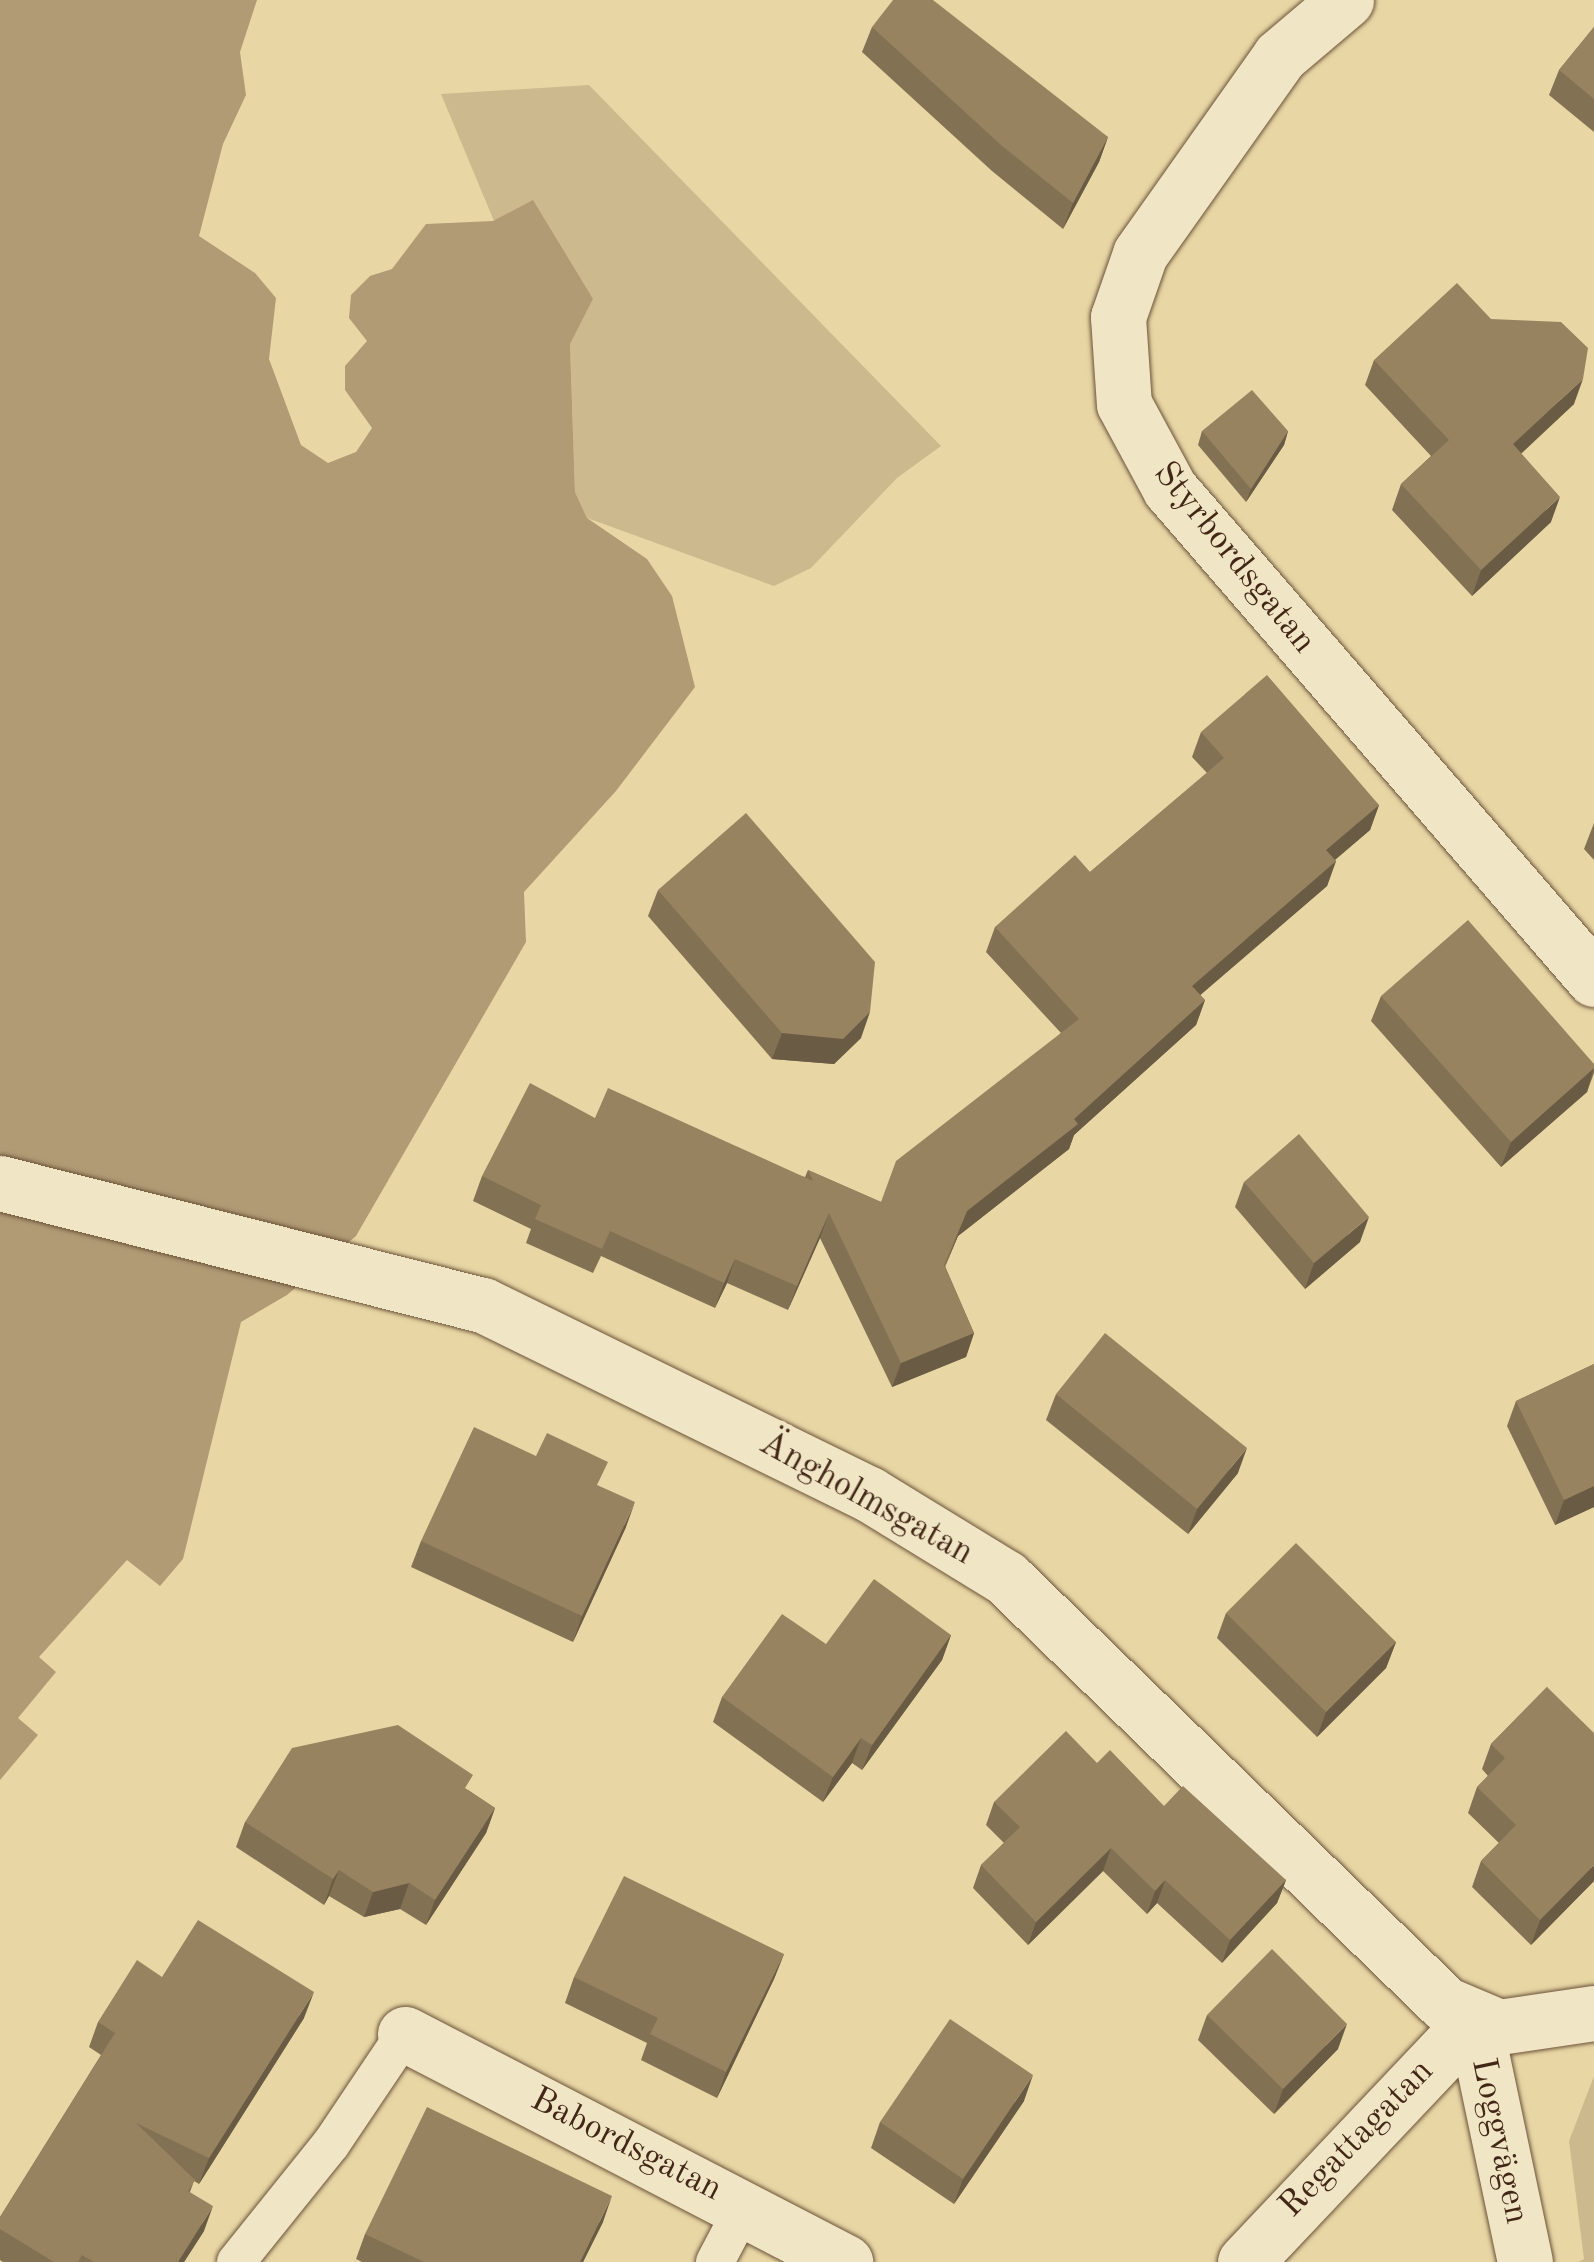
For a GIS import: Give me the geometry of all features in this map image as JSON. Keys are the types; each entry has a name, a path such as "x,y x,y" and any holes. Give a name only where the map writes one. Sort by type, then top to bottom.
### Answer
{"street":[{"name":"Styrbordsgatan","path":"1346,0 1280,56 1140,254 1118,317 1124,404 1170,489 1594,980"},
{"name":"Ängholmsgatan","path":"0,1184 483,1305 950,1540 1006,1578 1445,2004 1474,2020"},
{"path":"1474,2020 1499,2027 1594,2012"},
{"name":"Regattagatan","path":"1244,2262 1474,2020"},
{"name":"Loggvägen","path":"1474,2020 1525,2262"},
{"name":"Babordsgatan","path":"405,2034 745,2205 845,2262"}],"lane":[{"path":"236,2262 331,2144 405,2034"},
{"path":"715,2262 745,2205"}],"shaded area":[{"path":"0,0 257,0 240,52 246,95 223,144 199,236 255,273 276,298 269,359 301,445 328,463 356,452 372,428 345,390 345,366 367,341 349,318 351,295 370,276 392,269 426,224 493,221 533,200 593,299 570,344 575,492 587,518 647,559 672,596 695,687 616,791 524,892 526,942 356,1236 287,1295 241,1322 183,1559 160,1586 127,1560 39,1657 56,1672 18,1718 38,1735 0,1780"},
{"path":"589,85 941,446 897,478 811,568 774,586 587,518 575,492 570,343 593,299 494,221 441,94"},
{"path":"1594,2076 1594,2262 1578,2262 1584,2259 1569,2141"}],"building":[{"path":"893,0 933,0 1108,137 1073,203 1001,145 872,27"},
{"path":"1594,27 1594,99 1559,70"},
{"path":"1457,283 1491,319 1561,322 1588,348 1583,379 1513,444 1560,497 1481,570 1401,484 1449,440 1374,360"},
{"path":"1252,390 1288,431 1251,489 1202,431"},
{"path":"1267,675 1379,805 1326,850 1336,861 1192,986 1205,1000 1074,1119 1078,1124 967,1211 944,1265 974,1333 901,1363 829,1213 797,1286 735,1259 724,1283 610,1231 602,1249 535,1219 541,1205 482,1176 530,1083 595,1118 608,1088 813,1181 808,1170 881,1202 896,1161 1079,1019 995,927 1075,855 1090,872 1224,758 1201,732"},
{"path":"746,813 875,962 870,1012 843,1039 782,1033 658,890"},
{"path":"1468,920 1594,1064 1511,1142 1381,996"},
{"path":"1299,1134 1369,1217 1314,1263 1244,1182"},
{"path":"1105,1333 1247,1448 1197,1509 1056,1394"},
{"path":"1594,1364 1594,1486 1564,1500 1516,1401"},
{"path":"474,1427 536,1456 547,1433 608,1462 597,1485 635,1502 582,1616 421,1541"},
{"path":"1296,1543 1396,1642 1326,1712 1226,1613"},
{"path":"874,1579 951,1635 872,1745 861,1738 833,1777 722,1697 782,1614 826,1644"},
{"path":"1547,1687 1594,1733 1594,1865 1540,1920 1481,1861 1516,1825 1477,1787 1505,1758 1491,1744"},
{"path":"398,1725 473,1775 465,1788 495,1808 435,1900 409,1883 373,1892 339,1870 333,1879 245,1822 292,1748"},
{"path":"1066,1731 1097,1763 1110,1750 1164,1806 1183,1786 1286,1880 1230,1940 1165,1880 1155,1891 1111,1848 1036,1922 981,1865 1020,1827 994,1802"},
{"path":"624,1876 784,1954 726,2072 650,2034 658,2018 574,1977"},
{"path":"198,1920 314,1992 209,2158 136,2123 195,2180 188,2191 213,2206 178,2262 94,2262 82,2255 78,2262 54,2262 0,2229 0,2217 115,2033 98,2022 137,1960 162,1977"},
{"path":"1272,1949 1347,2024 1283,2089 1207,2015"},
{"path":"950,2019 1033,2075 963,2179 880,2122"},
{"path":"427,2107 612,2196 580,2262 424,2262 365,2234"}]}
